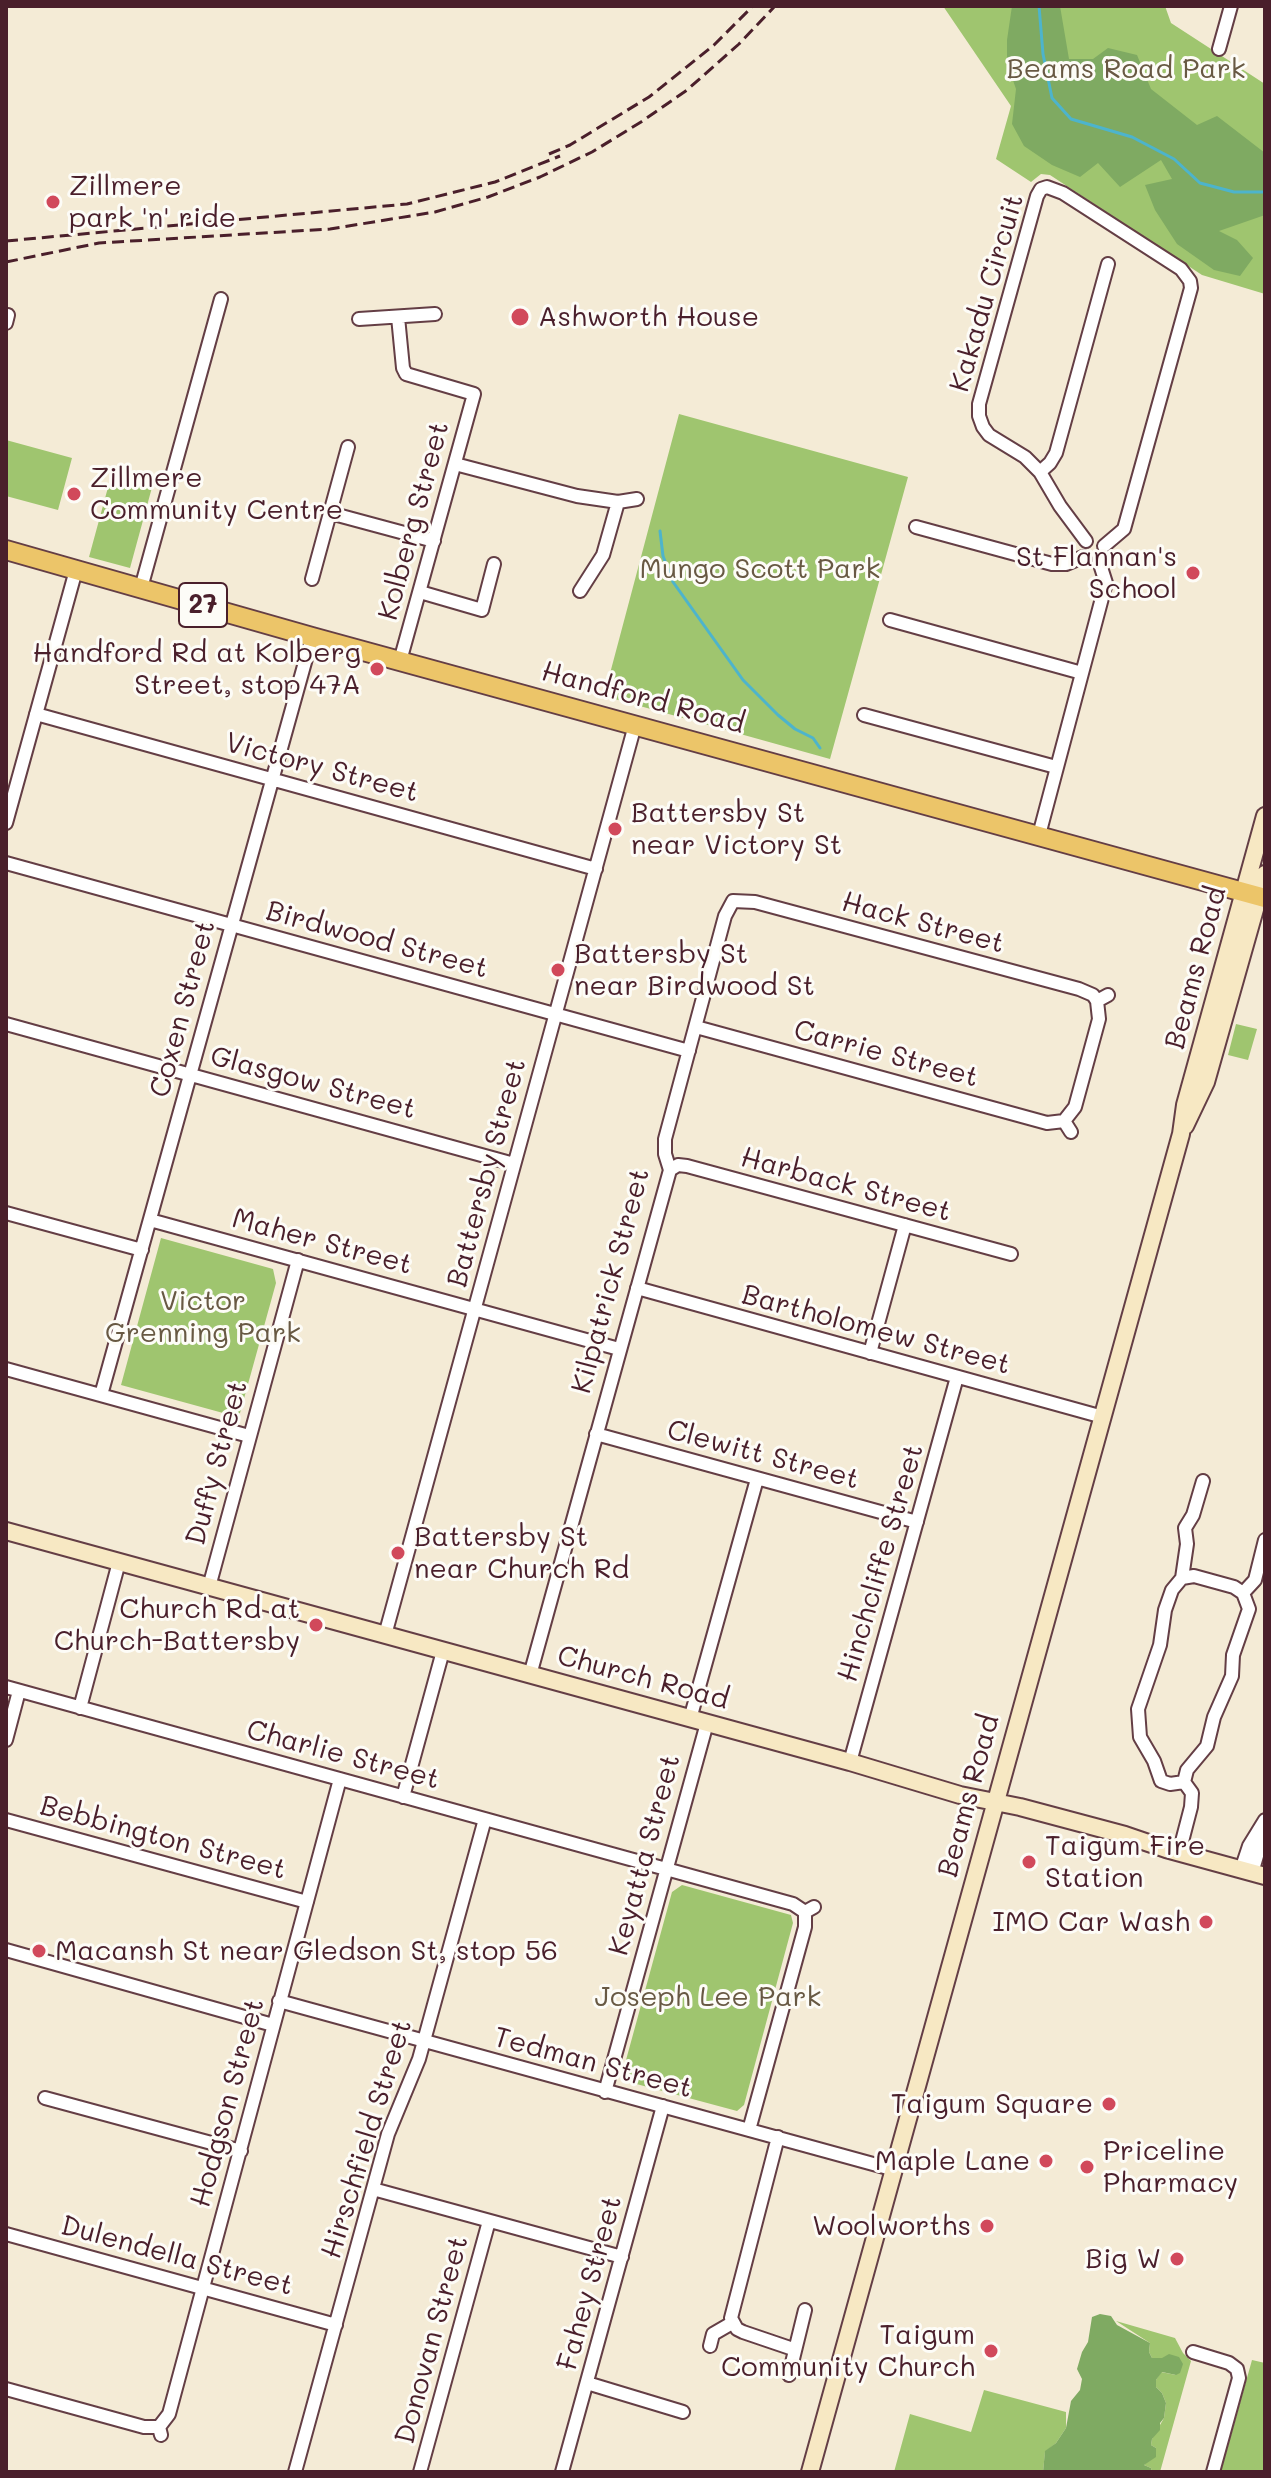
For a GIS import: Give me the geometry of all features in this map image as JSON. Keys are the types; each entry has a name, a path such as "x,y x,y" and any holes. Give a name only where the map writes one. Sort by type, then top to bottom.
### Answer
{"main road":[{"name":"Handford Road","path":"6,550 312,637 1256,895"},
{"name":"Beams Road","path":"1256,895 1265,816"},
{"name":"Beams Road","path":"810,2472 1181,1134 1206,1082 1256,895 1265,874"},
{"name":"Church Road","path":"6,1531 850,1762 960,1795 1113,1832 1253,1873"}],"street":[{"path":"1219,49 1231,6"},
{"name":"Kakadu Circuit","path":"1086,541 1040,472 1014,449 989,435 983,427 979,404 1037,196 1041,189 1047,187 1063,193 1181,269 1187,275 1191,288 1124,529 1104,546"},
{"path":"1040,472 1056,453 1108,264"},
{"path":"141,588 221,299"},
{"path":"359,319 435,314"},
{"name":"Kolberg Street","path":"398,317 406,374 474,394 400,661"},
{"path":"312,579 348,447"},
{"path":"455,464 577,496 618,502 637,499"},
{"path":"578,595 603,555 618,502"},
{"path":"330,513 434,541"},
{"path":"916,527 1052,564 1066,564 1083,557"},
{"path":"1096,539 1104,546 1105,553 1099,561 1089,561 1083,557 1086,541 1096,539"},
{"path":"1039,835 1106,583 1099,561"},
{"path":"420,592 482,610 494,564"},
{"path":"6,823 76,570"},
{"path":"890,620 1082,673"},
{"name":"Coxen Street","path":"101,1395 312,637"},
{"name":"Victory Street","path":"36,714 596,869"},
{"path":"864,715 1056,767"},
{"name":"Battersby Street","path":"385,1635 635,725"},
{"name":"Birdwood Street","path":"6,863 689,1051"},
{"name":"Hack Street","path":"733,901 755,902 1079,989 1102,998"},
{"name":"Kilpatrick Street","path":"530,1675 670,1170 664,1144 725,916 733,901"},
{"name":"Carrie Street","path":"696,1027 1047,1123 1068,1126 1095,1034 1102,998"},
{"name":"Glasgow Street","path":"6,1024 514,1164"},
{"name":"Harback Street","path":"670,1170 683,1165 1011,1254"},
{"path":"6,1213 142,1250"},
{"name":"Maher Street","path":"150,1220 619,1349"},
{"path":"870,1353 905,1225"},
{"name":"Duffy Street","path":"209,1587 298,1260"},
{"name":"Bartholomew Street","path":"637,1288 1103,1417"},
{"path":"6,1369 249,1436"},
{"name":"Hinchcliffe Street","path":"850,1762 957,1377"},
{"name":"Clewitt Street","path":"596,1434 917,1522"},
{"name":"Keyatta Street","path":"605,2092 666,1869 698,1721 757,1479"},
{"path":"1184,1782 1170,1784 1161,1781 1137,1724 1142,1694 1160,1645 1165,1610 1172,1590 1182,1578 1187,1544 1185,1528 1193,1515 1203,1481"},
{"path":"1243,1593 1255,1580 1265,1540"},
{"path":"80,1708 119,1562"},
{"path":"1182,1578 1194,1576 1234,1587 1243,1593 1249,1609 1233,1655 1232,1676 1214,1717 1207,1746 1187,1770 1184,1782"},
{"path":"403,1797 443,1651"},
{"name":"Charlie Street","path":"6,1687 809,1909 749,2130"},
{"path":"6,1740 19,1691"},
{"name":"Hodgson Street","path":"6,2389 160,2431 169,2414 204,2288 340,1779"},
{"path":"1179,1853 1192,1793 1184,1782"},
{"name":"Hirschfield Street","path":"295,2472 373,2189 392,2124 424,2041 485,1819"},
{"name":"Bebbington Street","path":"6,1820 307,1902"},
{"path":"1253,1873 1259,1849 1258,1835 1265,1820"},
{"path":"6,1950 273,2025"},
{"name":"Tedman Street","path":"279,2001 895,2170"},
{"path":"45,2098 241,2151"},
{"name":"Fahey Street","path":"562,2472 663,2106"},
{"path":"778,2137 731,2318 732,2323 743,2332 793,2349"},
{"path":"373,2189 622,2257"},
{"name":"Donovan Street","path":"420,2472 489,2221"},
{"name":"Dulendella Street","path":"6,2234 336,2325"},
{"path":"789,2375 805,2310"},
{"path":"710,2346 713,2334 732,2323"},
{"path":"1193,2352 1229,2363 1237,2369 1239,2378 1238,2392 1213,2472"},
{"path":"587,2383 683,2412"}],"green space":[{"name":"Beams Road Park","path":"943,6 1165,6 1171,23 1265,84 1265,294 1202,275 1050,175 1041,174 1031,182 996,159 1011,106"},
{"name":"Beams Road Park","path":"1012,6 1060,6 1069,59 1093,59 1108,48 1137,55 1151,89 1197,125 1217,116 1265,153 1265,215 1219,231 1237,240 1253,258 1240,276 1214,270 1177,244 1155,210 1145,185 1172,179 1161,160 1120,187 1098,163 1080,177 1052,165 1024,146 1012,124 1016,89 1007,63 1007,40"},
{"name":"Mungo Scott Park","path":"679,414 908,477 830,759 604,696"},
{"path":"6,440 72,458 58,510 6,496"},
{"path":"113,469 154,480 130,568 89,557"},
{"path":"1236,1024 1257,1029 1248,1060 1228,1055"},
{"name":"Victor Grenning Park","path":"161,1238 273,1269 276,1283 240,1413 234,1416 121,1385"},
{"name":"Joseph Lee Park","path":"682,1885 791,1915 793,1923 744,2105 737,2111 629,2082 623,2071 672,1892"},
{"path":"1100,2314 1111,2316 1117,2325 1150,2343 1152,2358 1169,2354 1179,2357 1183,2364 1180,2373 1162,2372 1156,2380 1156,2387 1166,2403 1160,2430 1152,2439 1156,2457 1144,2465 1152,2472 1043,2472 1045,2451 1056,2443 1066,2428 1071,2401 1080,2390 1082,2379 1077,2369 1088,2342 1092,2317"},
{"path":"1116,2321 1175,2338 1191,2361 1160,2472 1152,2472 1144,2465 1156,2448 1151,2445 1152,2439 1164,2418 1166,2403 1156,2387 1156,2380 1161,2372 1176,2375 1162,2358 1152,2358 1150,2343"},
{"path":"1252,2360 1265,2363 1265,2472 1224,2472 1221,2471"},
{"path":"984,2390 1066,2412 1066,2428 1045,2452 1043,2472 894,2472 910,2414 971,2432"}],"waterway":[{"path":"1039,6 1043,54 1052,98 1071,119 1132,137 1174,159 1200,183 1234,192 1265,192"},
{"path":"660,531 663,556 673,582 743,680 778,715 813,738 820,748"}],"railway":[{"path":"549,154 570,145 649,97 714,45 753,6"},
{"path":"6,262 99,243 330,229 435,212 488,197 592,152 641,122 687,90 739,44 775,6"},
{"path":"6,241 407,204 495,182 560,156"}],"place":[{"name":"Zillmere park 'n' ride","path":"53,202"},
{"name":"Ashworth House","path":"520,317"},
{"name":"Zillmere Community Centre","path":"74,494"},
{"name":"St Flannan's School","path":"1193,573"},
{"name":"Handford Rd at Kolberg Street, stop 47A","path":"377,669"},
{"name":"Battersby St near Victory St","path":"615,829"},
{"name":"Battersby St near Birdwood St","path":"558,970"},
{"name":"Battersby St near Church Rd","path":"398,1553"},
{"name":"Church Rd at Church-Battersby","path":"316,1625"},
{"name":"Taigum Fire Station","path":"1029,1862"},
{"name":"IMO Car Wash","path":"1206,1922"},
{"name":"Macansh St near Gledson St, stop 56","path":"39,1951"},
{"name":"Taigum Square","path":"1109,2104"},
{"name":"Maple Lane","path":"1046,2161"},
{"name":"Priceline Pharmacy","path":"1087,2167"},
{"name":"Woolworths","path":"987,2226"},
{"name":"Big W","path":"1177,2259"},
{"name":"Taigum Community Church","path":"991,2351"}]}
